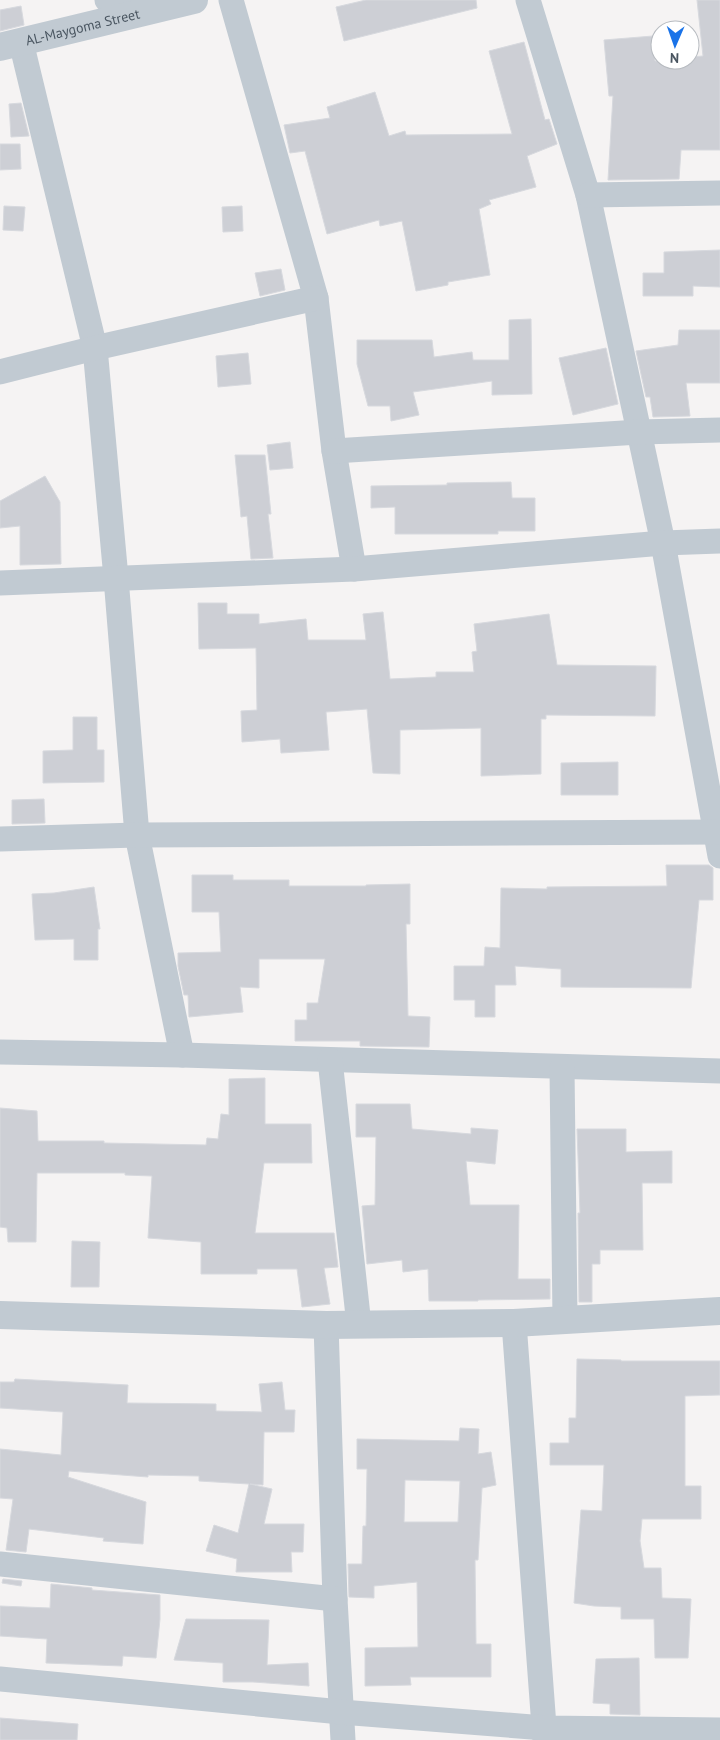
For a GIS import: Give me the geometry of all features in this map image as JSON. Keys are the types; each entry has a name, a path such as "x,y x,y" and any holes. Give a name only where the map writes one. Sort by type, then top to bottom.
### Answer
{"street":[{"path":"107,0 154,10"},
{"name":"AL-Maygoma Street","path":"10,45 194,0"},
{"path":"230,0 316,298 334,451 354,569"},
{"path":"528,0 588,195 663,543 718,832 720,856"},
{"path":"10,45 95,348 137,834 182,1055"},
{"path":"588,195 720,193"},
{"path":"0,372 95,348 316,298"},
{"path":"334,451 639,432 720,430"},
{"path":"0,583 354,569 663,543 720,540"},
{"path":"0,839 137,834 718,832"},
{"path":"0,1052 182,1055 562,1068 720,1071"},
{"path":"330,1060 359,1325"},
{"path":"562,1068 565,1319"},
{"path":"0,1315 359,1325 514,1322 720,1311"},
{"path":"514,1322 544,1734"},
{"path":"326,1325 335,1599 343,1740"},
{"path":"0,1564 335,1599"},
{"path":"0,1679 544,1734 720,1730"}],"building":[{"path":"366,0 476,0 477,8 344,41 336,7"},
{"path":"697,0 720,0 720,150 681,150 679,179 608,180 613,96 609,96 604,40 650,36 650,70 700,70 700,56 703,56"},
{"path":"21,6 24,25 0,31 0,10"},
{"path":"524,42 545,120 549,119 557,144 527,156 536,187 489,200 491,204 479,209 490,275 448,282 448,285 416,291 402,221 380,226 379,220 327,234 305,151 290,153 284,125 330,118 327,107 375,92 389,136 405,131 406,135 512,134 489,51"},
{"path":"21,103 29,136 11,137 9,104"},
{"path":"0,144 20,144 21,169 0,170"},
{"path":"4,206 25,207 23,231 3,230"},
{"path":"242,206 243,231 223,232 222,207"},
{"path":"720,250 720,287 693,286 693,296 643,296 643,273 664,273 664,252"},
{"path":"281,269 285,290 260,296 255,273"},
{"path":"531,319 532,394 492,395 492,381 413,392 419,415 391,421 390,406 368,406 357,364 357,340 432,340 434,357 472,352 473,360 509,360 509,320"},
{"path":"679,330 720,330 720,383 686,383 690,416 653,417 650,397 646,397 636,351 678,345"},
{"path":"606,348 618,404 573,415 559,358"},
{"path":"248,353 251,384 218,387 216,356"},
{"path":"290,442 293,468 270,470 267,445"},
{"path":"235,455 265,455 271,514 268,514 273,558 251,559 247,516 241,517"},
{"path":"45,476 60,502 61,564 20,565 20,526 0,528 0,501"},
{"path":"511,482 512,498 535,498 535,531 498,531 498,534 395,534 395,507 371,508 371,486"},
{"path":"198,603 227,603 227,614 259,614 259,624 306,619 308,640 366,640 363,614 383,612 390,679 436,677 436,672 474,672 472,652 477,651 474,624 549,614 557,665 656,666 655,716 546,715 546,719 541,719 541,774 481,776 481,728 400,730 400,774 373,773 367,709 326,712 329,750 281,753 280,739 242,742 241,711 257,710 256,648 199,649"},
{"path":"73,717 97,717 97,750 104,750 104,782 43,783 43,751 73,750"},
{"path":"618,762 618,795 561,795 561,763"},
{"path":"44,799 45,823 12,824 12,800"},
{"path":"666,865 709,865 713,868 713,900 699,900 691,988 561,987 561,969 515,966 516,985 495,985 495,1017 475,1017 475,1000 454,1000 454,966 484,966 485,947 500,948 501,888 547,889 547,887 667,886"},
{"path":"192,875 233,875 233,880 289,880 289,886 410,884 410,924 406,924 408,1016 430,1017 429,1047 360,1046 360,1041 295,1041 295,1020 307,1020 307,1003 318,1003 325,959 259,959 259,988 240,987 243,1012 189,1017 188,995 184,995 178,966 178,953 221,952 219,912 192,912"},
{"path":"94,887 100,929 98,929 98,960 74,960 74,939 35,940 32,894"},
{"path":"265,1078 265,1124 311,1124 312,1163 264,1163 255,1233 334,1233 338,1267 324,1268 330,1304 302,1307 297,1269 257,1269 257,1274 201,1274 201,1242 148,1238 152,1176 125,1175 125,1173 37,1173 36,1242 8,1242 7,1228 0,1227 0,1108 37,1111 38,1141 104,1141 104,1143 206,1145 207,1138 218,1139 221,1114 229,1115 229,1079"},
{"path":"356,1104 410,1104 412,1129 471,1134 471,1128 498,1130 495,1164 466,1161 470,1205 519,1205 518,1279 550,1279 550,1299 429,1301 428,1269 403,1272 402,1260 367,1264 362,1206 375,1205 376,1137 356,1137"},
{"path":"577,1129 626,1129 626,1152 672,1151 672,1183 642,1183 643,1250 600,1250 600,1264 592,1264 592,1302 579,1302 578,1213 580,1213"},
{"path":"72,1241 100,1242 99,1287 71,1287"},
{"path":"577,1359 720,1361 720,1395 685,1396 685,1486 701,1486 701,1519 642,1519 640,1541 644,1568 661,1568 662,1598 691,1599 688,1658 655,1658 654,1619 621,1619 621,1607 574,1603 581,1510 602,1511 604,1465 550,1465 550,1443 569,1443 569,1418 576,1418"},
{"path":"15,1379 128,1385 127,1403 216,1404 216,1411 262,1412 259,1384 282,1382 285,1410 295,1410 294,1432 264,1432 263,1485 250,1484 272,1489 264,1524 304,1524 303,1552 291,1552 292,1572 236,1572 237,1559 206,1551 214,1525 238,1533 249,1484 199,1481 199,1476 148,1475 148,1477 69,1471 68,1477 146,1502 143,1544 103,1541 104,1538 29,1529 26,1552 6,1550 13,1499 0,1498 0,1449 61,1455 63,1412 0,1408 0,1382 14,1382"},
{"path":"460,1428 479,1429 478,1454 491,1452 496,1485 482,1488 478,1560 475,1560 476,1644 491,1644 491,1677 410,1677 411,1685 365,1686 365,1648 418,1647 417,1582 374,1586 374,1598 349,1597 348,1564 362,1564 363,1526 366,1526 367,1469 357,1469 357,1439 459,1441","holes":["405,1480 460,1481 458,1522 404,1522"]},
{"path":"3,1579 22,1581 21,1586 2,1583"},
{"path":"51,1584 92,1588 92,1590 160,1595 160,1619 156,1658 123,1656 122,1666 46,1663 47,1639 0,1636 0,1606 50,1608"},
{"path":"186,1619 269,1620 267,1665 308,1663 309,1686 223,1682 223,1663 174,1660"},
{"path":"639,1658 640,1715 610,1714 610,1704 593,1703 596,1659"},
{"path":"0,1718 78,1724 77,1740 0,1740"}]}
